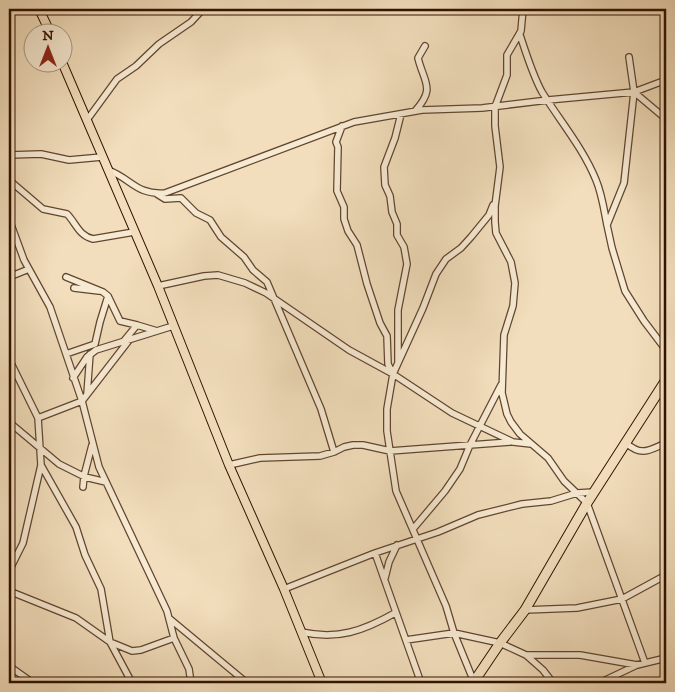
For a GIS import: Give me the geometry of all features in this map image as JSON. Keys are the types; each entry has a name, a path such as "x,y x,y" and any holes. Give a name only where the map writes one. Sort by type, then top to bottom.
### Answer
{"highway":[{"path":"474,683 500,643 525,610 587,503 666,380"}],"main road":[{"path":"40,9 46,22"},
{"path":"66,72 158,286 229,465 284,589 322,683"}],"street":[{"path":"87,120 117,79 136,66 159,44 191,22 203,9"},
{"path":"523,9 520,35 507,55 507,76 495,107 495,126 500,167 494,214 496,233 511,262 515,283 513,306 504,335 502,385 507,414 520,434 548,458 564,481 587,503 645,663"},
{"path":"520,35 529,64 541,90 577,143 592,170 601,197 612,248 626,291 644,321 666,350"},
{"path":"415,111 423,102 428,88 418,58 425,46"},
{"path":"607,225 624,183 634,92 628,57"},
{"path":"156,194 184,187 342,126 415,111 495,107 634,92 666,80"},
{"path":"634,92 666,119"},
{"path":"398,363 398,310 407,264 404,247 397,235 397,224 392,212 390,196 385,185 384,167 395,138 401,114"},
{"path":"342,126 336,142 338,147 336,191 344,206 344,219 358,250 380,323 387,336 388,364 393,374"},
{"path":"9,155 41,154 69,160 102,157"},
{"path":"108,170 117,173 139,189 165,198 181,198 196,212 210,220 221,237 244,257 253,270 267,282 321,409 334,452"},
{"path":"9,180 42,209 67,214 80,233 87,238 93,240 134,232"},
{"path":"474,683 454,633 446,606 396,491 390,451 387,409 393,374 424,308 436,274 446,259 461,248 489,215 497,197"},
{"path":"9,219 29,269 50,307 82,401 99,467 169,619 191,683"},
{"path":"9,277 29,269"},
{"path":"158,286 190,278 218,276 245,283 272,296 348,350 393,374 430,400 480,427 513,442"},
{"path":"66,277 102,291 108,296 120,321 157,331"},
{"path":"74,288 95,292 102,291"},
{"path":"66,354 95,344 108,296"},
{"path":"123,342 137,325"},
{"path":"73,378 90,354 96,350 173,326"},
{"path":"38,418 82,401 130,339"},
{"path":"86,395 90,354"},
{"path":"9,359 38,418 41,465 23,543 9,571"},
{"path":"413,530 445,491 460,469 470,445 502,385"},
{"path":"9,422 59,464 84,476 106,482"},
{"path":"83,487 92,442"},
{"path":"229,465 260,458 320,456 353,445 363,445 390,451 513,442 532,444"},
{"path":"626,443 633,449 641,452 666,442"},
{"path":"41,465 76,527 101,589 110,642 132,683"},
{"path":"284,589 478,515 522,504 551,502 577,493 594,492"},
{"path":"385,580 389,562 396,545"},
{"path":"376,553 395,613 421,683"},
{"path":"525,610 577,608 622,599 666,575"},
{"path":"9,591 76,618 110,642 132,651 141,650 174,638"},
{"path":"301,632 320,636 350,632 372,626 395,613"},
{"path":"169,619 247,683"},
{"path":"406,640 454,633 500,643 526,655 543,670 553,683"},
{"path":"526,655 580,655 637,665"},
{"path":"599,683 637,665 666,658"},
{"path":"9,666 33,683"}]}
